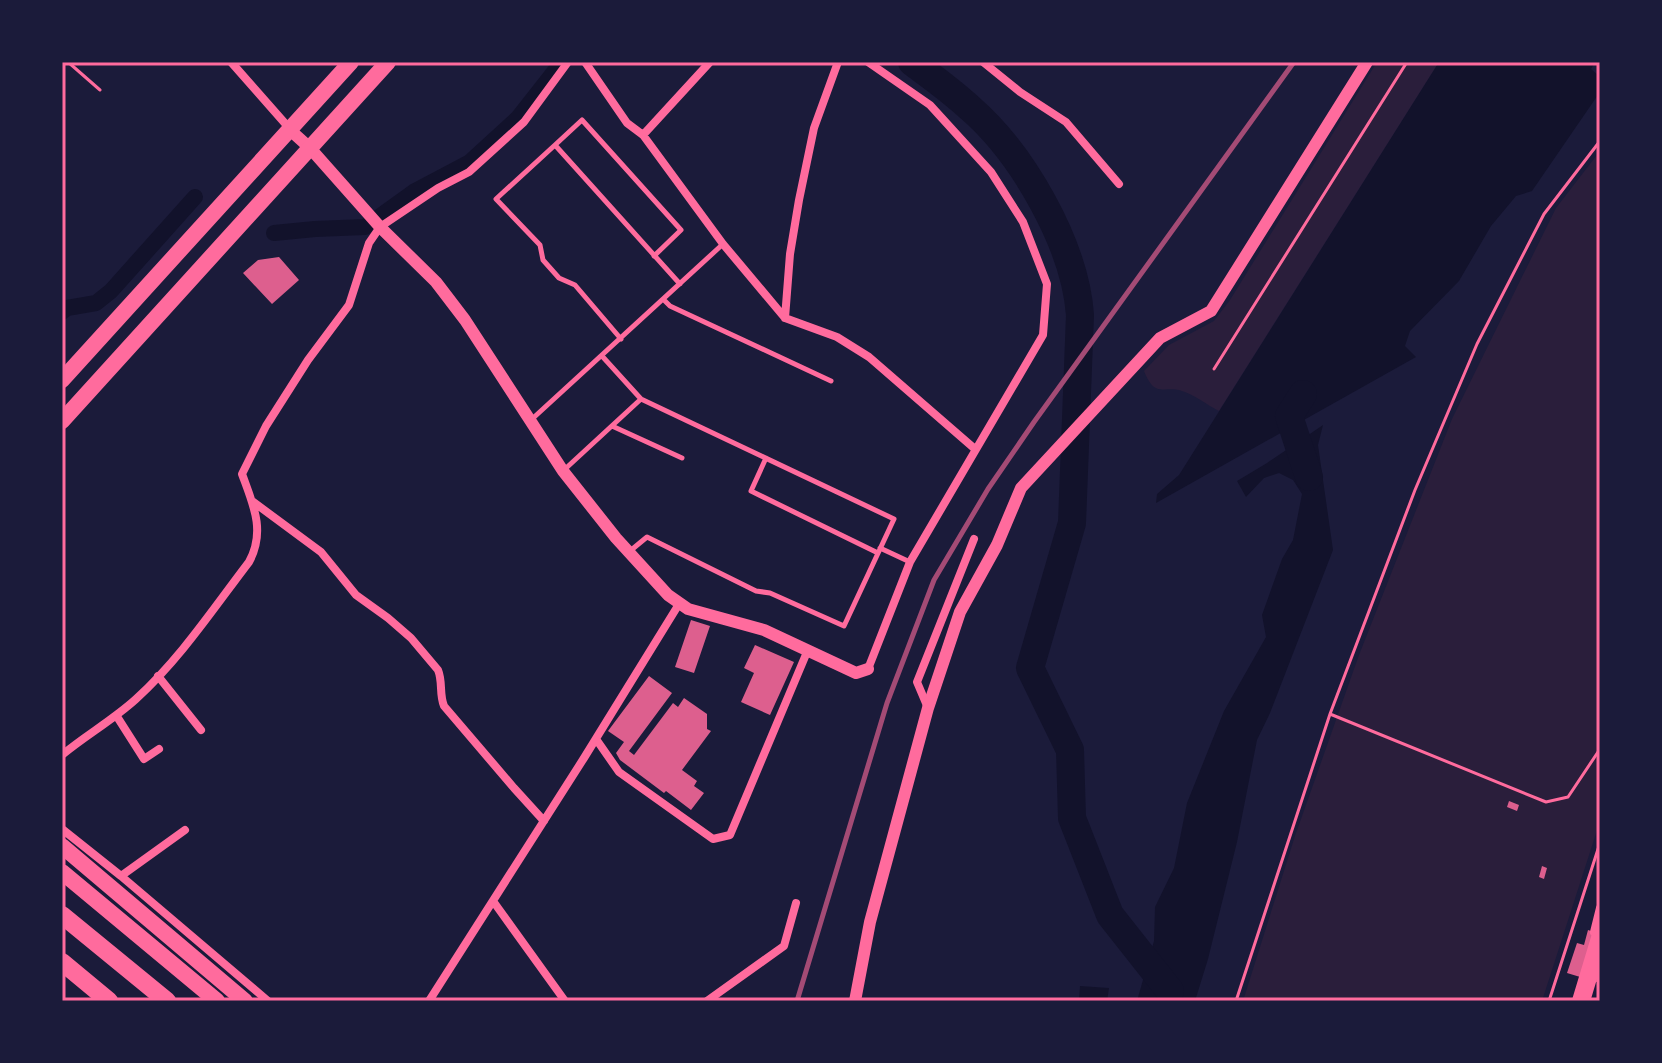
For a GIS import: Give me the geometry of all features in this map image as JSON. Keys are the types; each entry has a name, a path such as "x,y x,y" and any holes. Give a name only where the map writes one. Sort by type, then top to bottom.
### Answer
{"highway":[{"path":"62,915 167,1001"},
{"path":"1581,1001 1597,935"},
{"path":"62,962 109,1001"}],"main road":[{"path":"62,380 351,62"},
{"path":"62,421 388,62"},
{"path":"62,846 245,1001"},
{"path":"62,872 217,1001"}],"street":[{"path":"231,62 380,227 436,282 465,320 563,471 629,552 679,604 764,630 856,673 868,669 910,562 1043,335 1047,284 1023,222 991,172 930,105 868,62"},
{"path":"62,755 136,699 202,625 249,562 258,539 257,524 242,474 266,426 308,360 349,305 369,243 380,227 438,188 469,172 524,122 568,62"},
{"path":"585,62 627,123 643,135 723,244 785,318 837,337 869,357 975,449"},
{"path":"643,135 710,62"},
{"path":"785,318 790,254 799,200 814,128 838,62"},
{"path":"983,62 1020,92 1066,122 1119,184"},
{"path":"855,1001 870,922 928,708 960,612 997,545 1021,488 1160,338 1211,311 1367,62"},
{"path":"251,500 321,552 356,595 388,618 418,647 441,676 444,706 544,821"},
{"path":"928,708 917,682 974,539"},
{"path":"429,1001 679,604"},
{"path":"596,739 619,772 713,839 730,835 807,652"},
{"path":"158,676 201,730"},
{"path":"116,715 144,759 159,749"},
{"path":"62,829 268,1001"},
{"path":"121,876 185,830"},
{"path":"493,901 565,1001"},
{"path":"707,1001 784,946 796,903"},
{"path":"1597,935 1600,908"},
{"path":"1572,1001 1580,977"}],"lane":[{"path":"621,339 575,285 559,278 543,260 540,245 496,199 582,120 681,230 654,256"},
{"path":"555,145 680,284"},
{"path":"530,421 723,244"},
{"path":"664,300 670,306 831,381"},
{"path":"602,356 641,399 894,519 844,626 770,593 756,591 647,537 629,552"},
{"path":"563,471 641,399"},
{"path":"612,426 682,458"},
{"path":"766,458 751,491 910,562"}],"path":[{"path":"68,62 100,90"},
{"path":"1214,369 1407,62"},
{"path":"1236,1001 1330,714 1415,490 1477,344 1544,214 1600,141"},
{"path":"1330,714 1546,802 1568,797 1600,749"},
{"path":"1549,1001 1600,843"}],"shaded area":[{"path":"1377,62 1439,62 1219,411 1187,393 1156,388 1144,371 1169,345 1214,321 1230,300"},
{"path":"1439,62 1595,62 1591,69 1600,74 1600,92 1532,191 1516,196 1491,226 1459,281 1410,331 1405,346 1416,357 1156,503 1157,494 1179,475"},
{"path":"1600,151 1600,821 1542,1001 1243,1001 1295,836 1359,655 1452,419 1556,208"},
{"path":"1323,425 1318,445 1333,550 1257,740 1237,842 1195,1001 1137,1001 1154,941 1155,907 1174,868 1187,803 1224,711 1266,637 1262,615 1282,559 1293,540 1302,494 1293,480 1279,473 1264,478 1246,497 1237,481"},
{"path":"1080,986 1109,988 1107,1001 1079,1001"}],"building":[{"path":"279,257 299,280 272,304 243,273 258,260"},
{"path":"691,620 710,626 694,673 675,667"},
{"path":"755,645 794,662 770,715 741,702 754,673 744,668"},
{"path":"649,676 672,693 629,751 634,755 673,703 678,707 684,698 707,714 707,729 711,731 682,770 697,781 694,786 704,793 691,810 620,760 616,753 624,742 608,731"},
{"path":"1509,801 1519,805 1517,811 1507,807"},
{"path":"1542,866 1547,868 1544,879 1539,877"},
{"path":"1588,930 1600,934 1600,983 1567,973 1577,943 1584,945"}],"waterway":[{"path":"274,233 365,227 415,191 470,162 518,118 562,62"},
{"path":"912,62 963,102 1009,150 1043,202 1057,231 1076,288 1080,315 1072,523 1030,668 1070,750 1072,818 1110,915 1170,991"},
{"path":"62,312 67,308 96,303 111,291 195,197"},
{"path":"1303,394 1289,416 1309,477"}],"railway":[{"path":"797,1001 887,703 934,580 988,489 1034,422 1294,62"}]}
